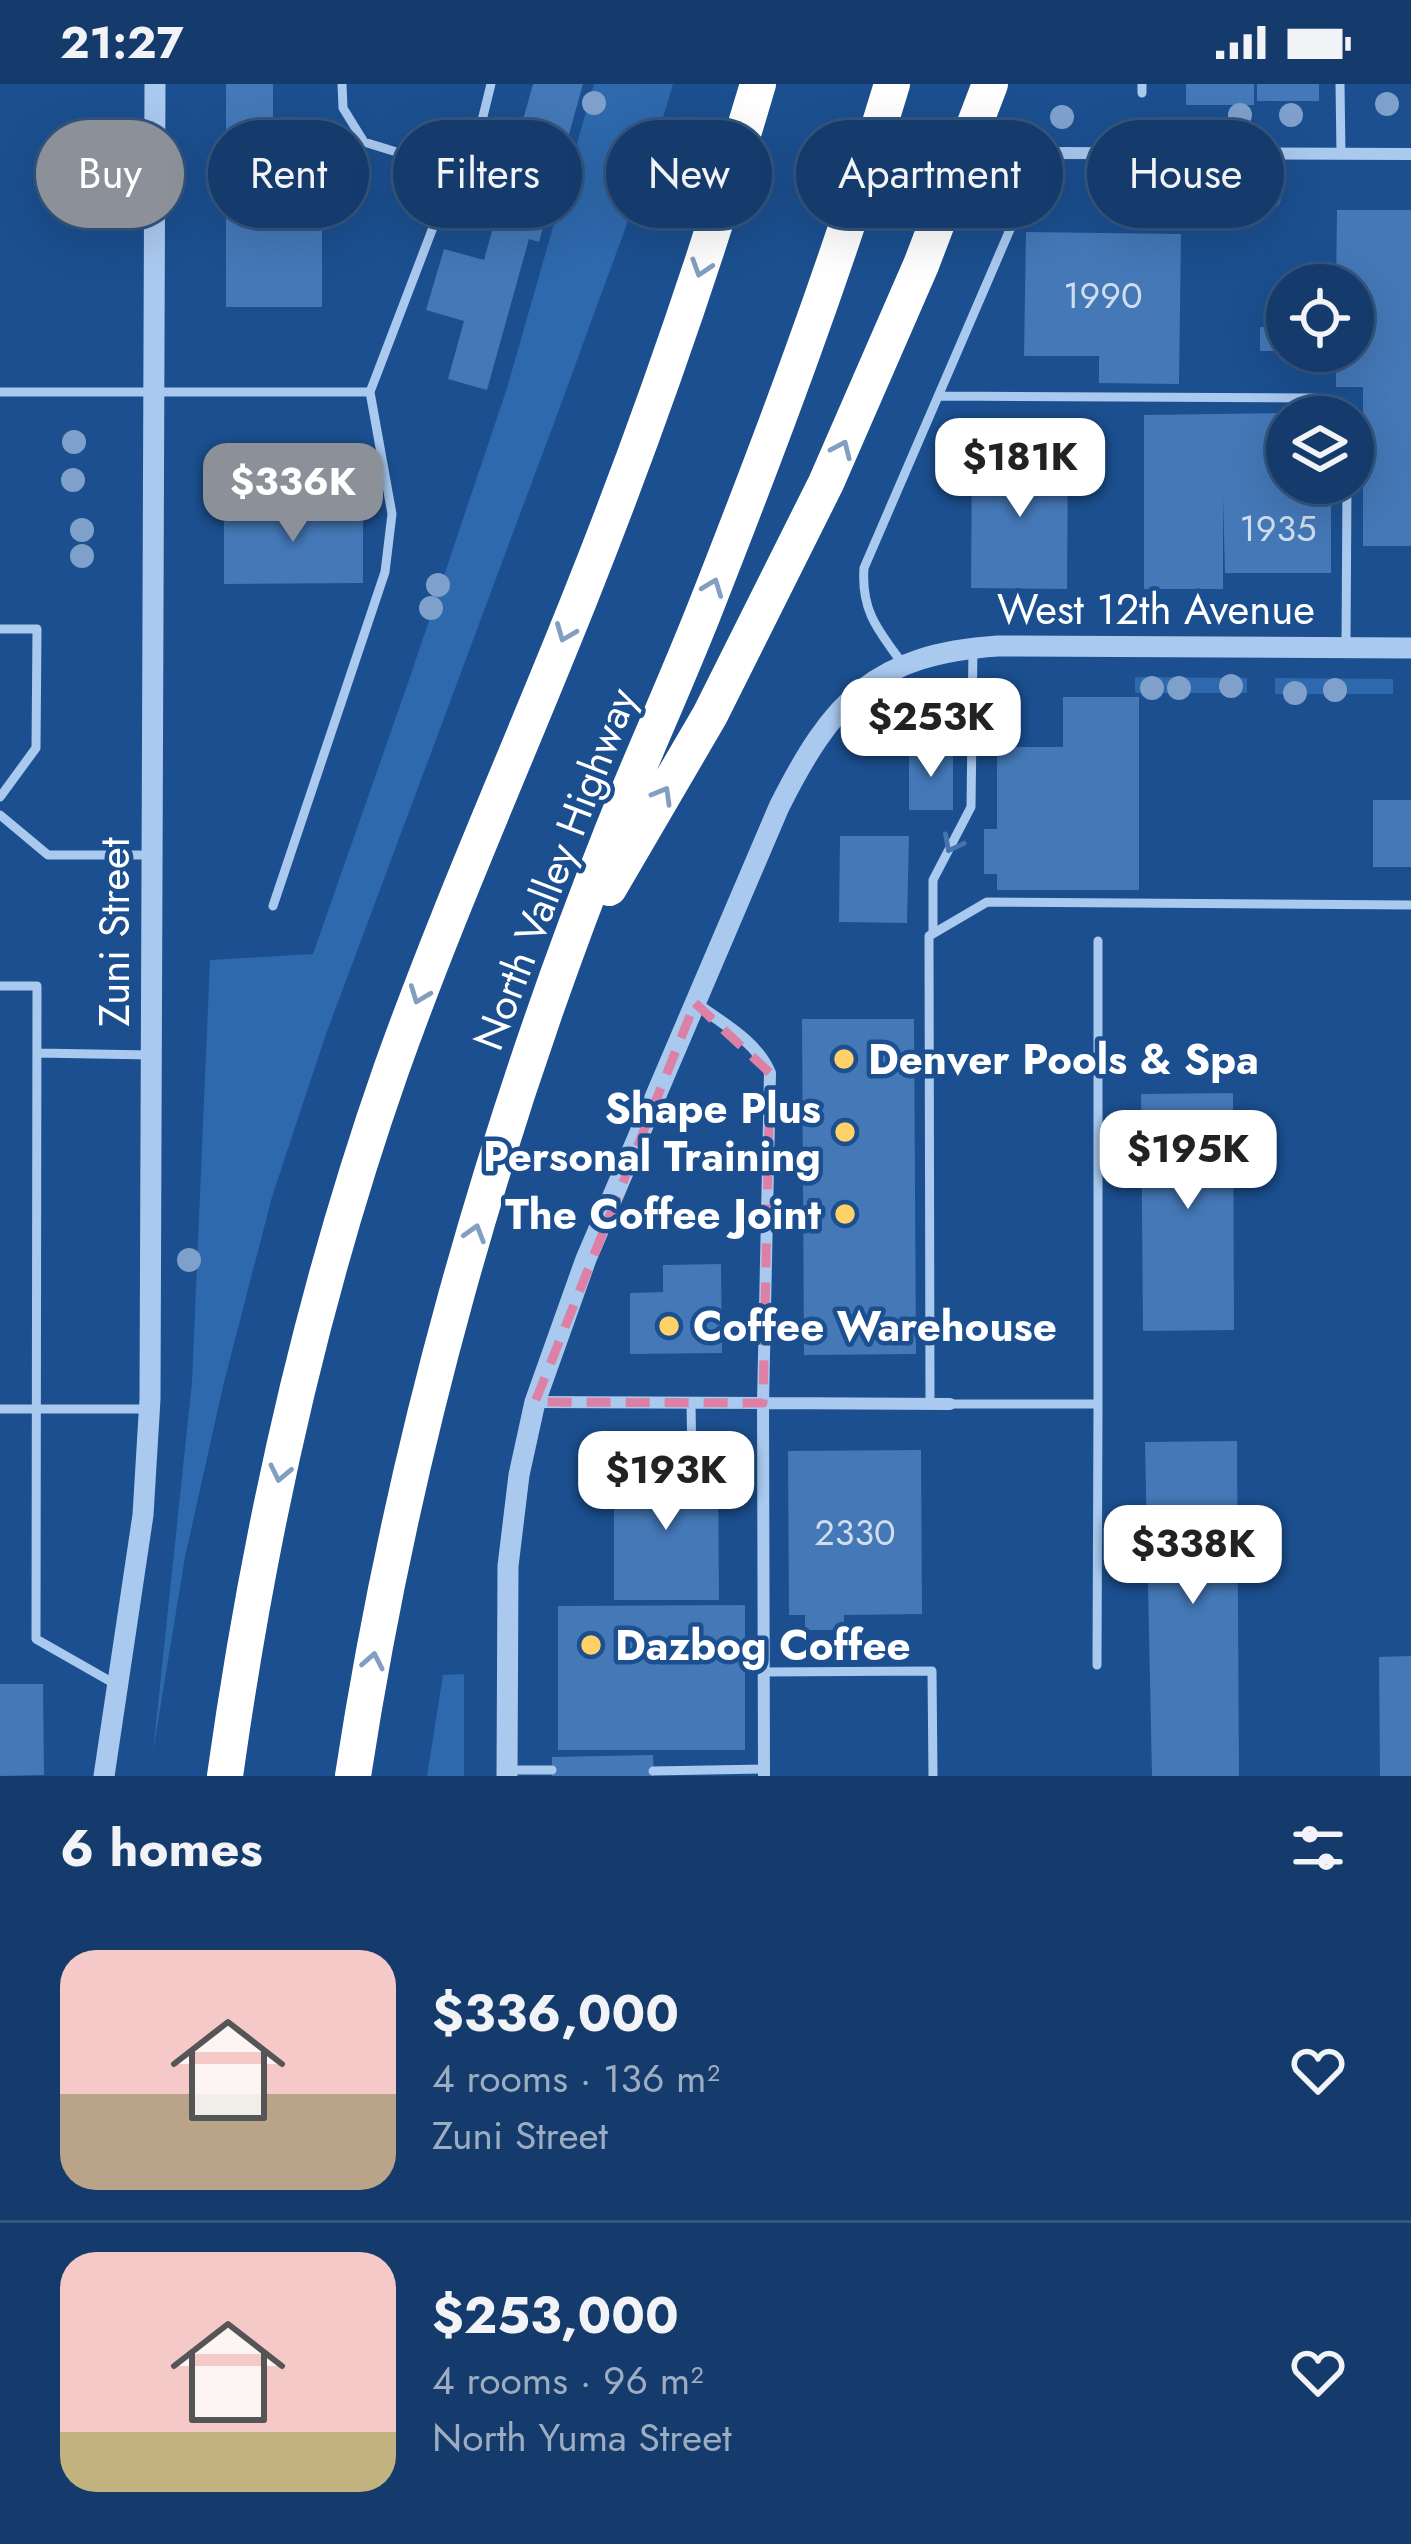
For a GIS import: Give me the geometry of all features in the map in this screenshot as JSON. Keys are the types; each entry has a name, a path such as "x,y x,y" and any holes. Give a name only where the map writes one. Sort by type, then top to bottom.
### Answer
{"highway":[{"name":"North Valley Highway","path":"225,1776 242,1660 287,1440 364,1154 452,910 580,596 670,357 758,84"},
{"name":"North Valley Highway","path":"353,1776 403,1512 443,1346 487,1194 611,832 781,415 892,84"},
{"path":"561,969 710,715 826,483 921,265 990,84"}],"street":[{"name":"Zuni Street","path":"104,1776 142,1515 149,1408 155,84"},
{"path":"1063,153 1411,154"},
{"name":"West 12th Avenue","path":"902,664 973,648 1411,648"},
{"path":"506,1773 511,1520 535,1402 586,1259 779,807 807,753 854,695 902,664"},
{"path":"695,1004 754,1048 770,1072 763,1403 764,1773"},
{"path":"535,1402 950,1404"}],"lane":[{"path":"342,84 343,108 364,142 393,151"},
{"path":"482,120 490,84"},
{"path":"1340,84 1341,154"},
{"path":"273,906 385,572 392,514 370,392 433,228"},
{"path":"902,664 871,620 865,603 864,568 1011,228"},
{"path":"0,392 370,392"},
{"path":"938,396 1266,398"},
{"path":"1346,648 1347,504"},
{"path":"0,629 37,629 36,748 0,796"},
{"path":"933,933 933,880 971,806 973,648"},
{"path":"0,814 48,855 153,855"},
{"path":"930,1404 929,936 987,902 1411,905"},
{"path":"1097,940 1097,1665"},
{"path":"0,986 37,986 36,1639 117,1685"},
{"path":"37,1053 153,1054"},
{"path":"691,1403 692,1465"},
{"path":"950,1404 1097,1404"},
{"path":"0,1409 149,1408"},
{"path":"764,1672 932,1671 932,1776"},
{"path":"506,1773 552,1770"},
{"path":"653,1771 764,1773"}],"highlighted area":[{"path":"695,1003 770,1073 763,1403 535,1402"}],"shaded area":[{"path":"594,84 673,84 662,120 606,120 606,228 625,228 325,1037 272,1197 185,1557 153,1752 192,1382 210,960 313,954 507,388 553,228 582,228 582,126"},
{"path":"1135,677 1247,678 1247,693 1135,693"},
{"path":"1275,678 1393,679 1393,694 1275,694"},
{"path":"464,1674 464,1776 427,1776 443,1675"}],"building":[{"path":"226,84 273,84 273,120 226,120"},
{"path":"533,84 583,84 573,120 523,120"},
{"path":"1186,84 1254,84 1254,105 1186,105"},
{"path":"1257,84 1319,84 1319,101 1257,101"},
{"path":"1337,210 1411,210 1411,546 1363,546 1363,504 1374,504 1374,396 1363,396 1363,387 1336,387 1336,372 1374,372 1374,264 1336,264"},
{"path":"226,228 322,228 322,307 226,307"},
{"path":"493,228 543,228 539,242 529,239 487,390 448,379 464,321 426,310 444,249 484,260"},
{"path":"1026,232 1181,234 1179,384 1099,383 1099,356 1024,356"},
{"path":"1260,327 1266,327 1266,351 1260,351"},
{"path":"1266,413 1266,504 1331,504 1331,573 1225,573 1223,497 1223,589 1144,589 1144,415"},
{"path":"972,452 1068,453 1067,589 971,588"},
{"path":"224,506 363,506 363,583 224,584"},
{"path":"1063,697 1139,697 1139,890 997,890 997,874 984,874 984,829 997,829 997,747 1063,747"},
{"path":"909,750 953,750 953,810 909,810"},
{"path":"1373,800 1411,800 1411,867 1373,867"},
{"path":"840,836 909,836 907,923 839,922"},
{"path":"802,1019 914,1019 916,1354 804,1355"},
{"path":"1233,1093 1234,1330 1143,1331 1141,1094"},
{"path":"721,1264 722,1353 630,1354 630,1293 663,1292 663,1265"},
{"path":"1237,1441 1239,1776 1152,1776 1145,1442"},
{"path":"921,1450 922,1614 844,1615 844,1630 805,1630 805,1615 789,1615 788,1451"},
{"path":"614,1465 718,1465 719,1600 614,1600"},
{"path":"745,1605 745,1750 558,1750 558,1606"},
{"path":"1411,1656 1411,1776 1380,1776 1379,1657"},
{"path":"0,1684 43,1684 44,1775 0,1776"},
{"path":"653,1755 654,1776 552,1776 552,1757"}],"place":[{"name":"Denver Pools & Spa","path":"844,1059"},
{"name":"Shape Plus Personal Training","path":"845,1132"},
{"name":"The Coffee Joint","path":"845,1214"},
{"name":"Coffee Warehouse","path":"669,1326"},
{"name":"Dazbog Coffee","path":"591,1645"}]}
